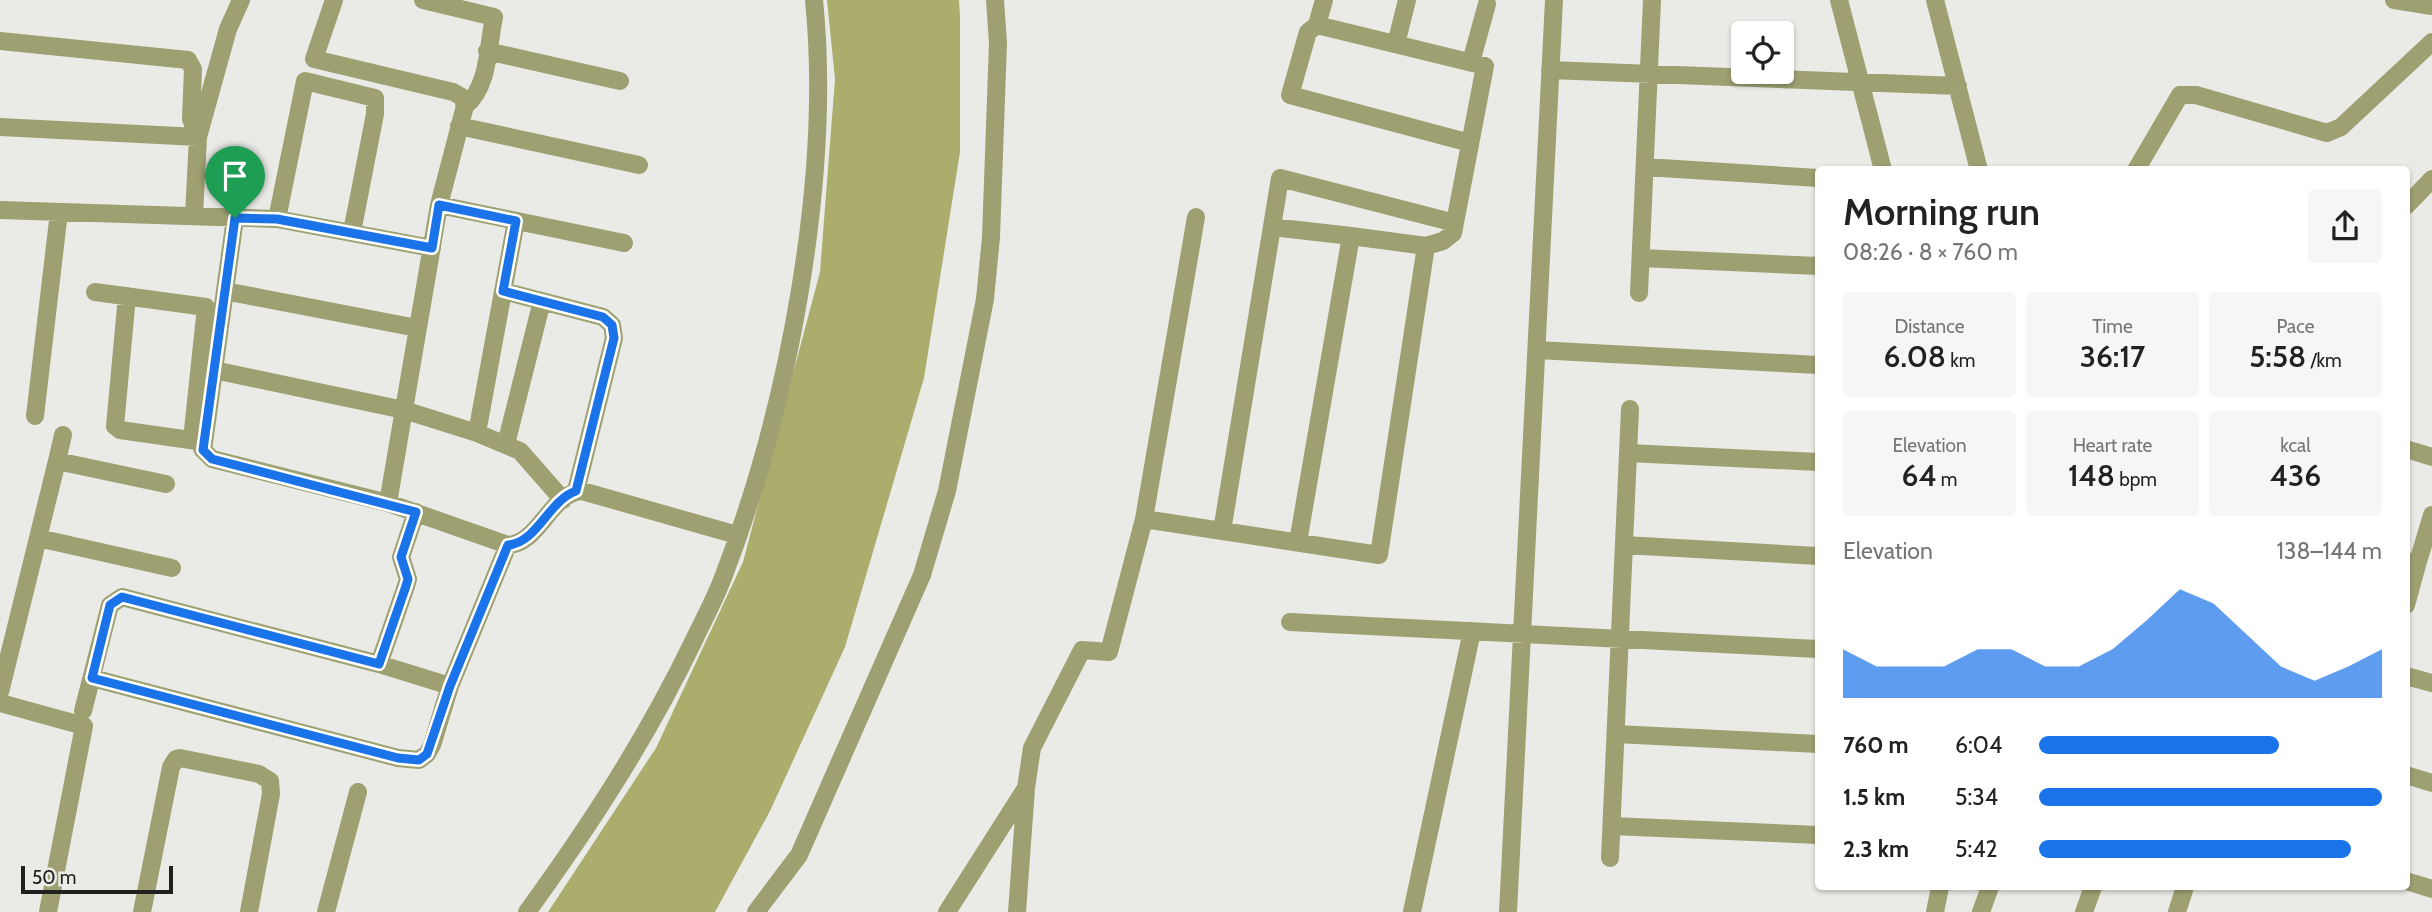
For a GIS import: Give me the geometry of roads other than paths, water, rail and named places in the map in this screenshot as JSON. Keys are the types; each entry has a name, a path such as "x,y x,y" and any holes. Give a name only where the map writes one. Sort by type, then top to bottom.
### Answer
{"street":[{"path":"194,216 198,137 228,29 241,0"},
{"path":"277,219 305,81 334,0"},
{"path":"423,0 496,8 481,87 474,100 465,106"},
{"path":"527,912 593,821 645,737 724,577 755,480 789,349 807,236 818,97 814,0"},
{"path":"756,912 799,855 817,817 922,575 947,491 986,286 996,158 998,43 995,0"},
{"path":"1324,0 1317,25 1308,32 1290,96 1470,143"},
{"path":"1396,44 1406,0"},
{"path":"1508,912 1554,0"},
{"path":"1639,293 1652,0"},
{"path":"1839,0 1882,166"},
{"path":"1935,0 1978,166"},
{"path":"2394,0 2432,6"},
{"path":"1471,62 1487,4"},
{"path":"1272,227 1426,246 1443,241 1453,233 1485,66 1317,25"},
{"path":"0,41 188,60 193,69 191,119 198,137"},
{"path":"2138,166 2180,95 2196,95 2328,133 2340,127 2432,42"},
{"path":"487,51 620,81"},
{"path":"314,59 453,92 462,97 465,106 439,205 388,503"},
{"path":"1550,70 1958,86"},
{"path":"305,81 375,98 375,114 352,232"},
{"path":"459,126 639,165"},
{"path":"0,127 198,137"},
{"path":"1645,167 1815,178"},
{"path":"1222,531 1280,178 1455,223"},
{"path":"2410,202 2432,179"},
{"path":"439,205 624,243"},
{"path":"0,210 277,219 432,248"},
{"path":"36,416 59,212"},
{"path":"1017,912 1026,788 1032,748 1082,650 1110,652 1144,519 1196,216"},
{"path":"235,218 192,429 200,445 212,459 388,503 508,545 521,542 570,495 614,332 603,317 503,291"},
{"path":"477,433 516,221"},
{"path":"1298,542 1351,236"},
{"path":"1144,519 1379,555 1426,246"},
{"path":"1641,258 1815,266"},
{"path":"95,292 218,302 417,328"},
{"path":"127,296 115,426 120,430 200,445"},
{"path":"506,444 542,301"},
{"path":"200,445 214,370 218,302"},
{"path":"1537,350 1815,365"},
{"path":"214,370 404,410 477,433 506,444 570,495"},
{"path":"1610,858 1630,409"},
{"path":"1,686 63,435"},
{"path":"2410,450 2432,457"},
{"path":"1628,453 1815,463"},
{"path":"57,461 166,484"},
{"path":"570,495 588,491 737,536"},
{"path":"379,664 408,579 401,557 416,512"},
{"path":"2412,563 2432,515"},
{"path":"38,538 172,568"},
{"path":"92,678 409,760 419,760 427,754 450,686 508,545"},
{"path":"1624,545 1815,556"},
{"path":"83,711 110,605 122,597 379,664 450,686"},
{"path":"1290,622 1815,649"},
{"path":"1412,912 1472,631"},
{"path":"2410,677 2432,683"},
{"path":"0,703 84,726 48,912"},
{"path":"1616,734 1815,744"},
{"path":"142,912 171,767 176,759 180,758 259,774 270,781 271,794 249,912"},
{"path":"2410,776 2432,783"},
{"path":"947,912 1026,788"},
{"path":"326,912 358,792"},
{"path":"1612,826 1815,835"},
{"path":"2410,882 2432,889"},
{"path":"1935,912 1939,890"},
{"path":"1981,912 1989,890"},
{"path":"2084,912 2092,890"},
{"path":"2180,911 2184,890"}]}
